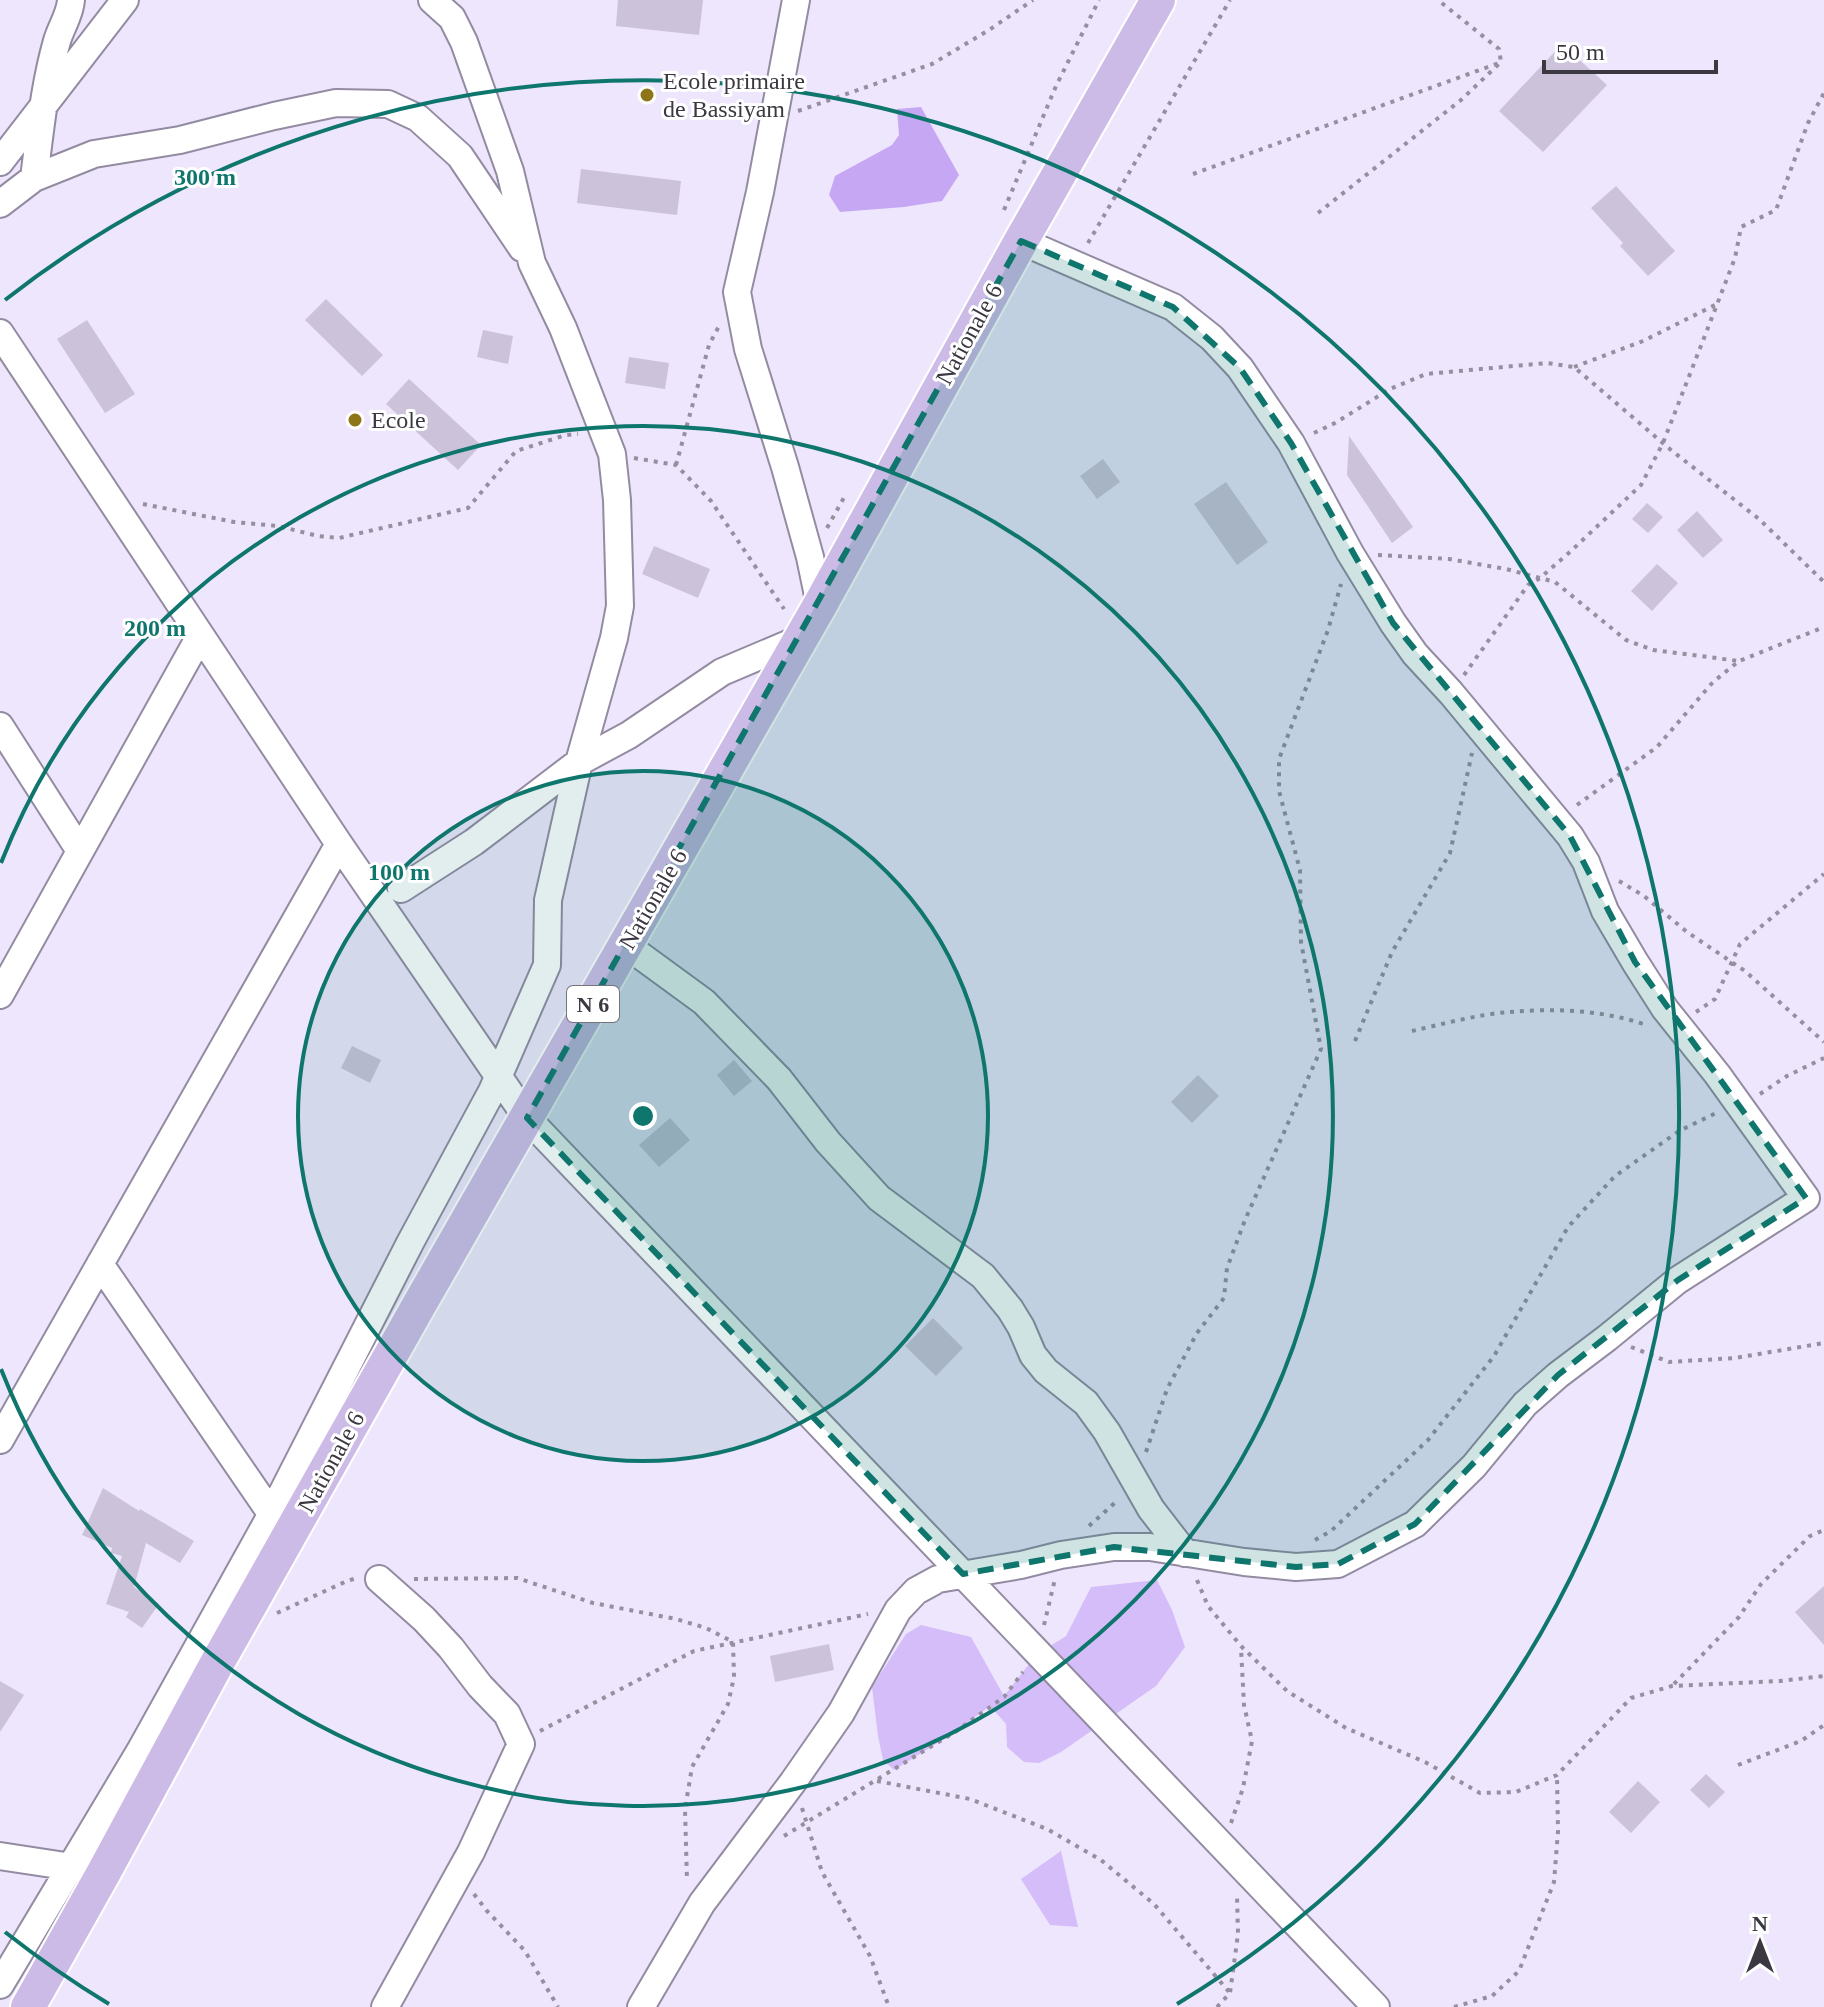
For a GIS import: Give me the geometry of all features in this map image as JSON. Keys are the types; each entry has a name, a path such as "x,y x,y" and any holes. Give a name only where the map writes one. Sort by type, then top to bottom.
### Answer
{"main road":[{"name":"Nationale 6","path":"28,2007 216,1665 280,1526 527,1118 800,639 805,601 1011,228 1158,0"}],"street":[{"path":"34,178 43,105 57,40 71,0"},
{"path":"0,162 125,0"},
{"path":"432,0 452,18 464,42 510,171 532,263"},
{"path":"796,0 760,192 737,292 748,349 810,557 805,601"},
{"path":"0,204 34,178 94,154 180,140 336,103 388,104 418,118 460,156 532,263 563,328 608,444 617,500 620,606 579,762 548,900 547,965 498,1076 280,1526 0,1985"},
{"path":"641,2007 702,1903 841,1713 898,1610 916,1591 938,1579 1114,1547 1150,1547 1296,1567 1338,1564 1415,1524 1474,1466 1525,1404 1558,1375 1678,1280 1806,1198 1717,1074 1664,1026 1635,962 1605,911 1586,862 1570,836 1393,623 1350,553 1291,443 1240,368 1212,338 1173,307 1076,263 1011,228"},
{"path":"0,333 339,844 527,1118 1376,2007"},
{"path":"0,995 200,636"},
{"path":"401,889 474,842 579,762 629,735 722,672 800,639"},
{"path":"0,726 80,851"},
{"path":"0,1440 339,844"},
{"path":"626,945 704,1002 779,1079 828,1142 879,1198 983,1276 1010,1309 1033,1355 1046,1371 1086,1403 1107,1432 1151,1509 1185,1553"},
{"path":"100,1264 280,1526"},
{"path":"379,1579 451,1648 480,1686 507,1714 521,1744 471,1852 385,2007"},
{"path":"0,1856 104,1872"}],"path":[{"path":"773,120 932,64 1033,0"},
{"path":"1011,228 1056,86 1099,0"},
{"path":"1076,263 1230,0"},
{"path":"1438,0 1499,49 1501,62"},
{"path":"1193,174 1501,62"},
{"path":"1318,213 1461,100 1501,62"},
{"path":"1451,693 1528,585 1540,578 1641,485 1663,443 1735,258 1741,227 1776,210 1808,123 1824,93"},
{"path":"676,465 709,345 737,292"},
{"path":"1291,443 1335,423 1390,389 1426,374 1547,363 1574,367 1643,341 1717,304"},
{"path":"1574,367 1759,519 1824,582"},
{"path":"110,499 339,538 468,508 516,451 566,435 676,465 711,501 785,610 805,601"},
{"path":"810,557 849,489"},
{"path":"782,1838 955,1732 1004,1697 1037,1652 1061,1555 1136,1484 1167,1389 1197,1333 1224,1298 1227,1268 1245,1220 1321,1049 1301,942 1300,870 1279,791 1279,759 1328,630 1350,553 1449,559 1555,582 1626,640 1653,650 1739,661"},
{"path":"1557,820 1657,747 1713,682 1739,661 1824,627"},
{"path":"1355,1041 1392,952 1450,853 1478,725"},
{"path":"1586,862 1644,896 1687,932 1745,971 1824,1042"},
{"path":"1412,1031 1508,1012 1563,1011 1625,1017 1664,1026 1715,999 1740,944 1824,874"},
{"path":"1274,1565 1331,1531 1428,1440 1494,1356 1568,1227 1615,1176 1679,1131 1753,1099 1787,1076 1824,1058"},
{"path":"1607,1338 1669,1362 1735,1358 1824,1343"},
{"path":"1672,1686 1739,1617 1761,1584 1810,1536 1824,1530"},
{"path":"1185,1553 1208,1606 1241,1646 1287,1691 1346,1728 1425,1762 1480,1793 1516,1792 1557,1775 1631,1698 1672,1686 1824,1676"},
{"path":"277,1613 362,1577 517,1578 593,1603 676,1619 706,1628 733,1642"},
{"path":"521,1744 545,1728 694,1651 880,1611 898,1610"},
{"path":"687,1882 685,1809 692,1767 728,1704 734,1677 733,1642"},
{"path":"1738,1765 1801,1741 1824,1725"},
{"path":"1454,2007 1492,1996 1519,1971 1554,1882 1558,1831 1557,1775"},
{"path":"877,1781 970,1799 1047,1829 1101,1860 1154,1904 1230,1993"},
{"path":"793,1782 822,1872 870,1956 889,2007"},
{"path":"471,1852 474,1894 525,1951 558,2007"}],"highlighted area":[{"path":"1021,241 1173,307 1240,368 1291,443 1393,623 1570,836 1635,962 1806,1198 1678,1280 1558,1375 1415,1524 1338,1564 1296,1567 1114,1547 963,1574 527,1118"}],"shaded area":[{"path":"921,107 959,175 942,201 840,212 829,195 835,176 892,145 899,135 897,109"},
{"path":"1157,1580 1185,1647 1156,1686 1061,1752 1039,1763 1024,1762 1007,1747 1006,1724 990,1706 894,1770 883,1760 872,1687 906,1634 921,1625 971,1637 1004,1696 1036,1655 1066,1636 1091,1587"},
{"path":"1061,1851 1078,1927 1050,1925 1021,1879"}],"building":[{"path":"618,0 703,0 699,35 616,26"},
{"path":"1562,44 1607,85 1543,152 1499,111"},
{"path":"581,169 681,181 677,215 577,203"},
{"path":"1616,186 1675,251 1648,276 1591,208"},
{"path":"326,299 383,355 362,376 305,320"},
{"path":"87,320 135,394 105,413 57,339"},
{"path":"483,330 513,336 508,364 477,357"},
{"path":"629,357 669,363 665,389 625,383"},
{"path":"409,379 481,445 458,470 386,404"},
{"path":"1349,436 1413,527 1392,543 1347,475"},
{"path":"1103,459 1120,482 1097,499 1080,476"},
{"path":"1226,482 1268,542 1237,565 1194,504"},
{"path":"1647,503 1663,517 1648,533 1632,519"},
{"path":"1697,511 1723,540 1703,558 1677,530"},
{"path":"654,546 710,569 698,598 642,574"},
{"path":"1657,564 1678,583 1652,611 1631,591"},
{"path":"352,1046 381,1060 370,1083 341,1068"},
{"path":"734,1060 752,1081 734,1096 717,1075"},
{"path":"1198,1075 1219,1096 1192,1123 1171,1102"},
{"path":"670,1118 690,1140 659,1167 639,1145"},
{"path":"933,1318 963,1348 936,1376 905,1346"},
{"path":"103,1488 194,1541 180,1563 146,1543 134,1587 159,1604 142,1628 126,1617 129,1612 106,1604 122,1556 111,1553 112,1548 82,1535"},
{"path":"1824,1586 1824,1645 1795,1612"},
{"path":"829,1644 834,1670 775,1682 770,1656"},
{"path":"0,1681 24,1695 0,1732"},
{"path":"1706,1774 1725,1792 1709,1808 1690,1790"},
{"path":"1638,1781 1660,1802 1631,1833 1609,1812"}],"place":[{"name":"Ecole primaire de Bassiyam","path":"647,95"},
{"name":"Ecole","path":"355,420"}]}
